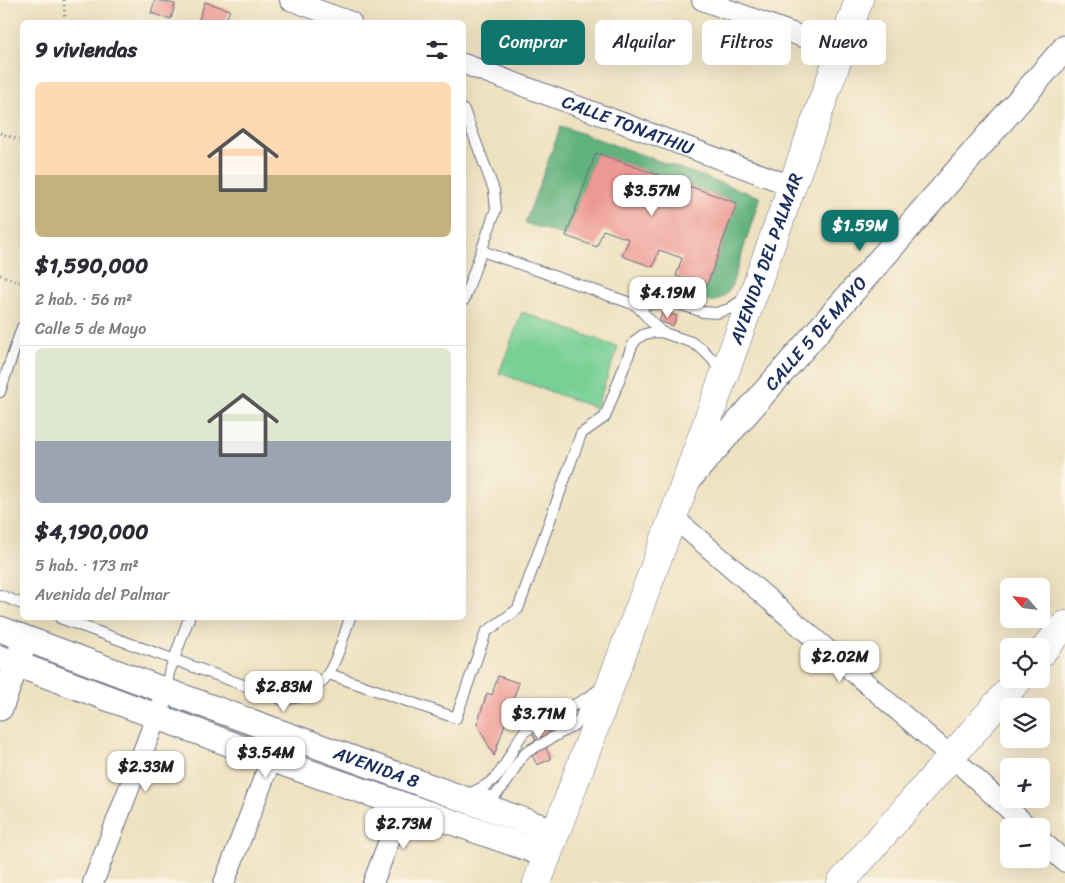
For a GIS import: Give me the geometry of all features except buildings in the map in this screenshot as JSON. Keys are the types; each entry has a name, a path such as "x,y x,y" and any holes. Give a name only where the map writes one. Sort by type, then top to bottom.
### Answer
{"main road":[{"name":"AVENIDA DEL PALMAR","path":"852,20 859,0"},
{"name":"AVENIDA DEL PALMAR","path":"537,883 723,381 835,65"},
{"path":"1050,642 1065,625"},
{"path":"841,883 1011,688"}],"street":[{"path":"290,0 345,20"},
{"path":"702,0 801,37"},
{"name":"CALLE 5 DE MAYO","path":"685,483 1065,48"},
{"name":"CALLE TONATHIU","path":"466,65 792,186"},
{"path":"673,517 952,757 1018,818"},
{"name":"AVENIDA 8","path":"0,629 281,733 467,794 551,844"},
{"path":"0,708 8,661 26,639"},
{"name":"AVENIDA 8","path":"8,661 271,760 403,804 551,844"},
{"path":"93,883 166,691"},
{"path":"224,883 281,733"},
{"path":"373,883 403,804"},
{"path":"1050,848 1065,862"}],"lane":[{"path":"466,115 494,190 496,209 466,295"},
{"path":"482,251 636,305 673,302 703,312 716,313 729,309 743,300 755,288"},
{"path":"636,305 661,332"},
{"path":"329,674 456,718 486,632 518,609 581,434 605,417 632,346 637,338 645,333 661,332 691,342 702,349 713,360 723,381"},
{"path":"0,392 20,333"},
{"path":"0,596 20,603"},
{"path":"66,620 284,700 303,696 319,687 329,674 349,620"},
{"path":"166,691 174,659 188,620"},
{"path":"467,794 494,780 502,770 518,738 525,730 589,697 614,675"},
{"path":"467,794 492,797 500,791 508,782 521,757 573,726 579,720 589,697"}],"path":[{"path":"64,0 65,20"},
{"path":"0,134 20,141"},
{"path":"0,275 20,282"}],"green space":[{"path":"561,126 760,197 731,288 725,295 719,299 706,301 677,291 681,280 707,287 736,203 596,153 566,236 525,223"},
{"path":"522,312 618,347 596,408 499,373"}]}
